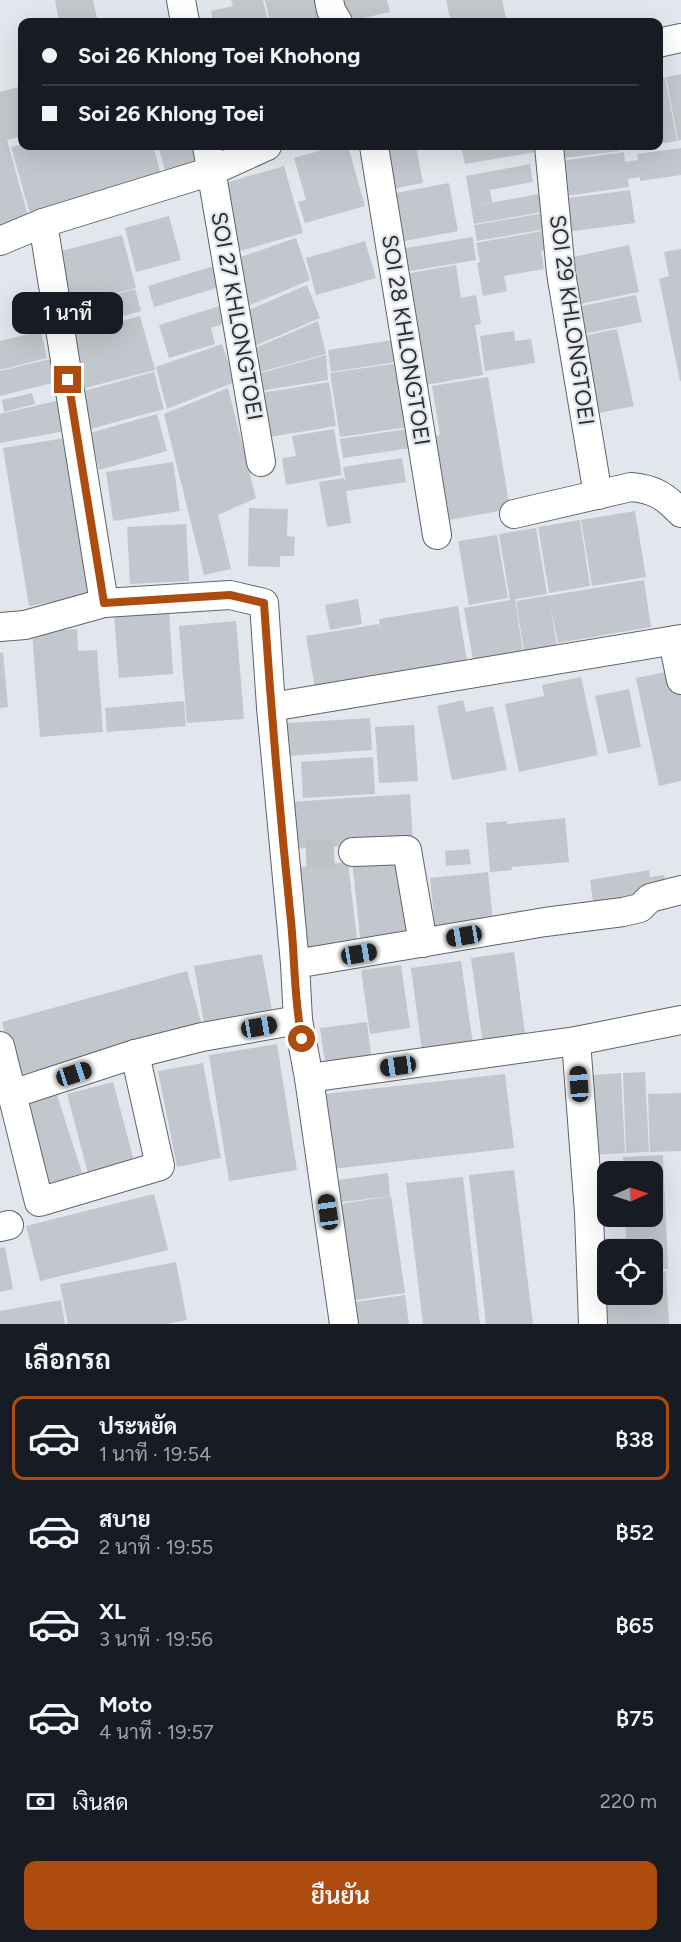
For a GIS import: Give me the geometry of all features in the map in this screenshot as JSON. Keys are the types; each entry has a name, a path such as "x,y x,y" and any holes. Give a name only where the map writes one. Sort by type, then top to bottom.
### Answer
{"street":[{"path":"180,0 184,18"},
{"path":"329,0 336,18"},
{"path":"663,42 681,38"},
{"path":"0,241 210,158 248,150"},
{"name":"SOI 28 KHLONGTOEI","path":"375,150 437,535"},
{"name":"SOI 29 KHLONGTOEI","path":"549,150 561,273 598,495"},
{"name":"SOI 27 KHLONGTOEI","path":"210,158 261,462"},
{"path":"43,223 104,603"},
{"path":"514,514 631,487 648,488 659,494 681,513"},
{"path":"0,627 25,625 104,603 230,595 264,603 271,707 295,855 295,964 298,1020 309,1078 344,1324"},
{"path":"271,707 677,640 681,680"},
{"path":"353,852 407,850 423,943"},
{"path":"295,964 640,908 650,898 681,890"},
{"path":"12,1094 135,1054 202,1037 298,1020"},
{"path":"309,1078 576,1041 681,1020"},
{"path":"576,1041 590,1214 593,1324"},
{"path":"0,1046 39,1202 160,1166 135,1054"}],"building":[{"path":"55,0 93,0 97,18 58,18"},
{"path":"231,0 263,0 267,18 212,18 211,11 233,6"},
{"path":"265,0 322,0 326,18 269,18"},
{"path":"335,0 387,0 390,12 364,18 345,18"},
{"path":"446,0 502,0 506,18 450,18"},
{"path":"681,74 681,140 678,141 666,77"},
{"path":"665,77 677,141 663,143 663,78"},
{"path":"18,87 18,137 7,140 30,223 0,231 0,92"},
{"path":"18,145 18,150 154,150 162,178 31,218 11,147"},
{"path":"681,148 681,175 640,181 640,177 628,179 629,187 559,197 554,162 624,152 625,162 638,160 637,154"},
{"path":"159,150 204,150 207,161 166,173"},
{"path":"322,150 349,150 365,206 305,223 298,202 306,200 294,158"},
{"path":"380,150 417,150 423,183 387,190"},
{"path":"462,150 535,150 535,152 465,164"},
{"path":"556,150 619,151 557,159"},
{"path":"530,164 533,182 490,190 492,202 473,206 539,194 542,212 474,224 466,176"},
{"path":"284,166 303,233 237,252 218,185"},
{"path":"449,183 458,231 394,243 385,195"},
{"path":"630,190 635,223 566,232 561,199"},
{"path":"544,213 546,229 477,241 474,225"},
{"path":"169,216 181,260 136,272 125,228"},
{"path":"542,231 545,250 541,251 544,269 504,276 507,291 483,296 476,243"},
{"path":"122,235 136,288 72,305 58,252"},
{"path":"473,237 476,260 404,272 400,249"},
{"path":"296,238 310,280 243,308 235,259"},
{"path":"365,241 376,278 316,295 306,258"},
{"path":"629,245 639,292 570,306 569,258"},
{"path":"681,249 680,381 659,279 669,276 664,252"},
{"path":"456,265 461,298 476,295 481,324 475,325 483,375 414,387 405,274"},
{"path":"214,266 220,287 154,307 148,286"},
{"path":"307,285 320,318 250,348 244,312"},
{"path":"135,289 141,311 71,330 65,308"},
{"path":"636,295 642,322 583,334 577,307"},
{"path":"42,296 48,325 22,331 14,302"},
{"path":"223,305 228,322 211,328 215,344 169,358 159,325"},
{"path":"140,316 155,370 85,388 71,335"},
{"path":"318,321 326,354 256,373 253,349"},
{"path":"617,329 634,406 594,414 578,337"},
{"path":"41,331 47,358 0,370 0,341"},
{"path":"514,331 515,341 531,339 535,363 485,371 480,336"},
{"path":"393,340 396,362 331,372 328,350"},
{"path":"222,344 235,382 167,409 156,367"},
{"path":"326,355 328,380 260,391 257,374"},
{"path":"50,359 56,382 0,396 0,371"},
{"path":"399,363 408,427 340,437 330,373"},
{"path":"154,372 164,409 90,429 80,392"},
{"path":"488,377 510,509 449,520 436,436 440,435 432,386"},
{"path":"329,382 336,426 269,437 262,393"},
{"path":"228,388 256,498 218,515 231,569 204,575 164,414"},
{"path":"32,393 35,404 4,412 2,400"},
{"path":"60,400 65,431 0,443 0,414"},
{"path":"157,414 167,451 99,470 90,433"},
{"path":"334,429 342,475 286,485 282,458 296,456 292,436"},
{"path":"408,429 411,448 343,458 340,439"},
{"path":"65,438 91,595 29,606 3,448"},
{"path":"402,458 406,482 346,491 351,523 327,527 319,482 344,478 346,484 343,467"},
{"path":"173,462 180,511 113,521 106,472"},
{"path":"249,508 288,509 287,536 295,537 294,556 280,556 280,567 248,566"},
{"path":"635,511 646,577 592,586 581,520"},
{"path":"580,520 590,586 549,593 538,527"},
{"path":"186,524 189,581 130,584 127,527"},
{"path":"536,528 547,594 515,599 523,651 473,660 464,608 510,600 499,534"},
{"path":"497,535 508,598 469,605 458,541"},
{"path":"644,580 651,627 558,643 550,604 557,646 524,651 516,601"},
{"path":"358,599 362,624 330,630 325,605"},
{"path":"458,606 467,662 315,688 306,636 379,624 381,635 379,619"},
{"path":"169,611 173,674 119,678 114,615"},
{"path":"236,621 244,719 187,723 179,626"},
{"path":"77,629 78,651 97,650 103,732 40,737 32,632"},
{"path":"3,652 8,707 0,708 0,653"},
{"path":"676,670 681,694 681,781 659,786 636,678"},
{"path":"581,677 598,755 519,772 505,704 544,696 542,685"},
{"path":"629,689 641,747 608,754 595,696"},
{"path":"463,700 466,712 493,706 507,770 452,780 437,706"},
{"path":"184,701 186,726 107,732 105,708"},
{"path":"370,718 372,750 288,756 286,723"},
{"path":"414,725 418,781 379,783 375,727"},
{"path":"373,757 375,794 303,798 301,762"},
{"path":"410,794 413,842 291,849 289,802"},
{"path":"565,818 569,862 512,867 512,870 490,872 486,823 507,821 507,824"},
{"path":"469,849 471,864 446,866 445,851"},
{"path":"404,854 413,942 361,947 352,860"},
{"path":"348,862 358,948 309,954 299,867"},
{"path":"649,870 650,877 664,875 667,890 593,902 590,880"},
{"path":"488,872 494,931 436,937 430,878"},
{"path":"514,952 526,1040 483,1045 471,958"},
{"path":"262,954 273,1017 205,1028 194,966"},
{"path":"461,961 473,1044 422,1051 411,968"},
{"path":"401,965 410,1028 370,1034 361,970"},
{"path":"187,971 202,1025 16,1076 2,1022"},
{"path":"367,1022 372,1063 326,1069 320,1028"},
{"path":"277,1044 297,1170 229,1181 209,1055"},
{"path":"203,1063 221,1158 177,1167 158,1071"},
{"path":"645,1072 649,1152 626,1153 623,1073"},
{"path":"621,1073 625,1153 595,1155 592,1075"},
{"path":"505,1074 514,1148 332,1169 324,1094"},
{"path":"113,1082 134,1161 88,1173 67,1094"},
{"path":"681,1093 681,1151 650,1152 648,1094"},
{"path":"57,1095 82,1173 44,1185 19,1107"},
{"path":"663,1155 668,1269 663,1269 663,1239 602,1239 626,1238 626,1227 663,1227 663,1161 623,1161 623,1157"},
{"path":"514,1170 533,1324 486,1324 469,1175"},
{"path":"388,1173 390,1196 335,1203 332,1181"},
{"path":"463,1177 480,1324 423,1324 406,1183"},
{"path":"154,1194 168,1250 40,1281 26,1226"},
{"path":"391,1196 405,1293 348,1301 335,1205"},
{"path":"5,1247 13,1289 0,1292 0,1248"},
{"path":"176,1262 187,1320 166,1324 68,1324 60,1284"},
{"path":"663,1271 666,1271 669,1324 604,1324 603,1305 663,1305"},
{"path":"405,1295 409,1324 352,1324 349,1303"},
{"path":"61,1300 65,1324 0,1324 0,1311"}],"tunnel":[{"path":"306,854 353,852"}],"route":[{"path":"68,380 104,603 230,595 264,603 298,1020 302,1039"}]}
